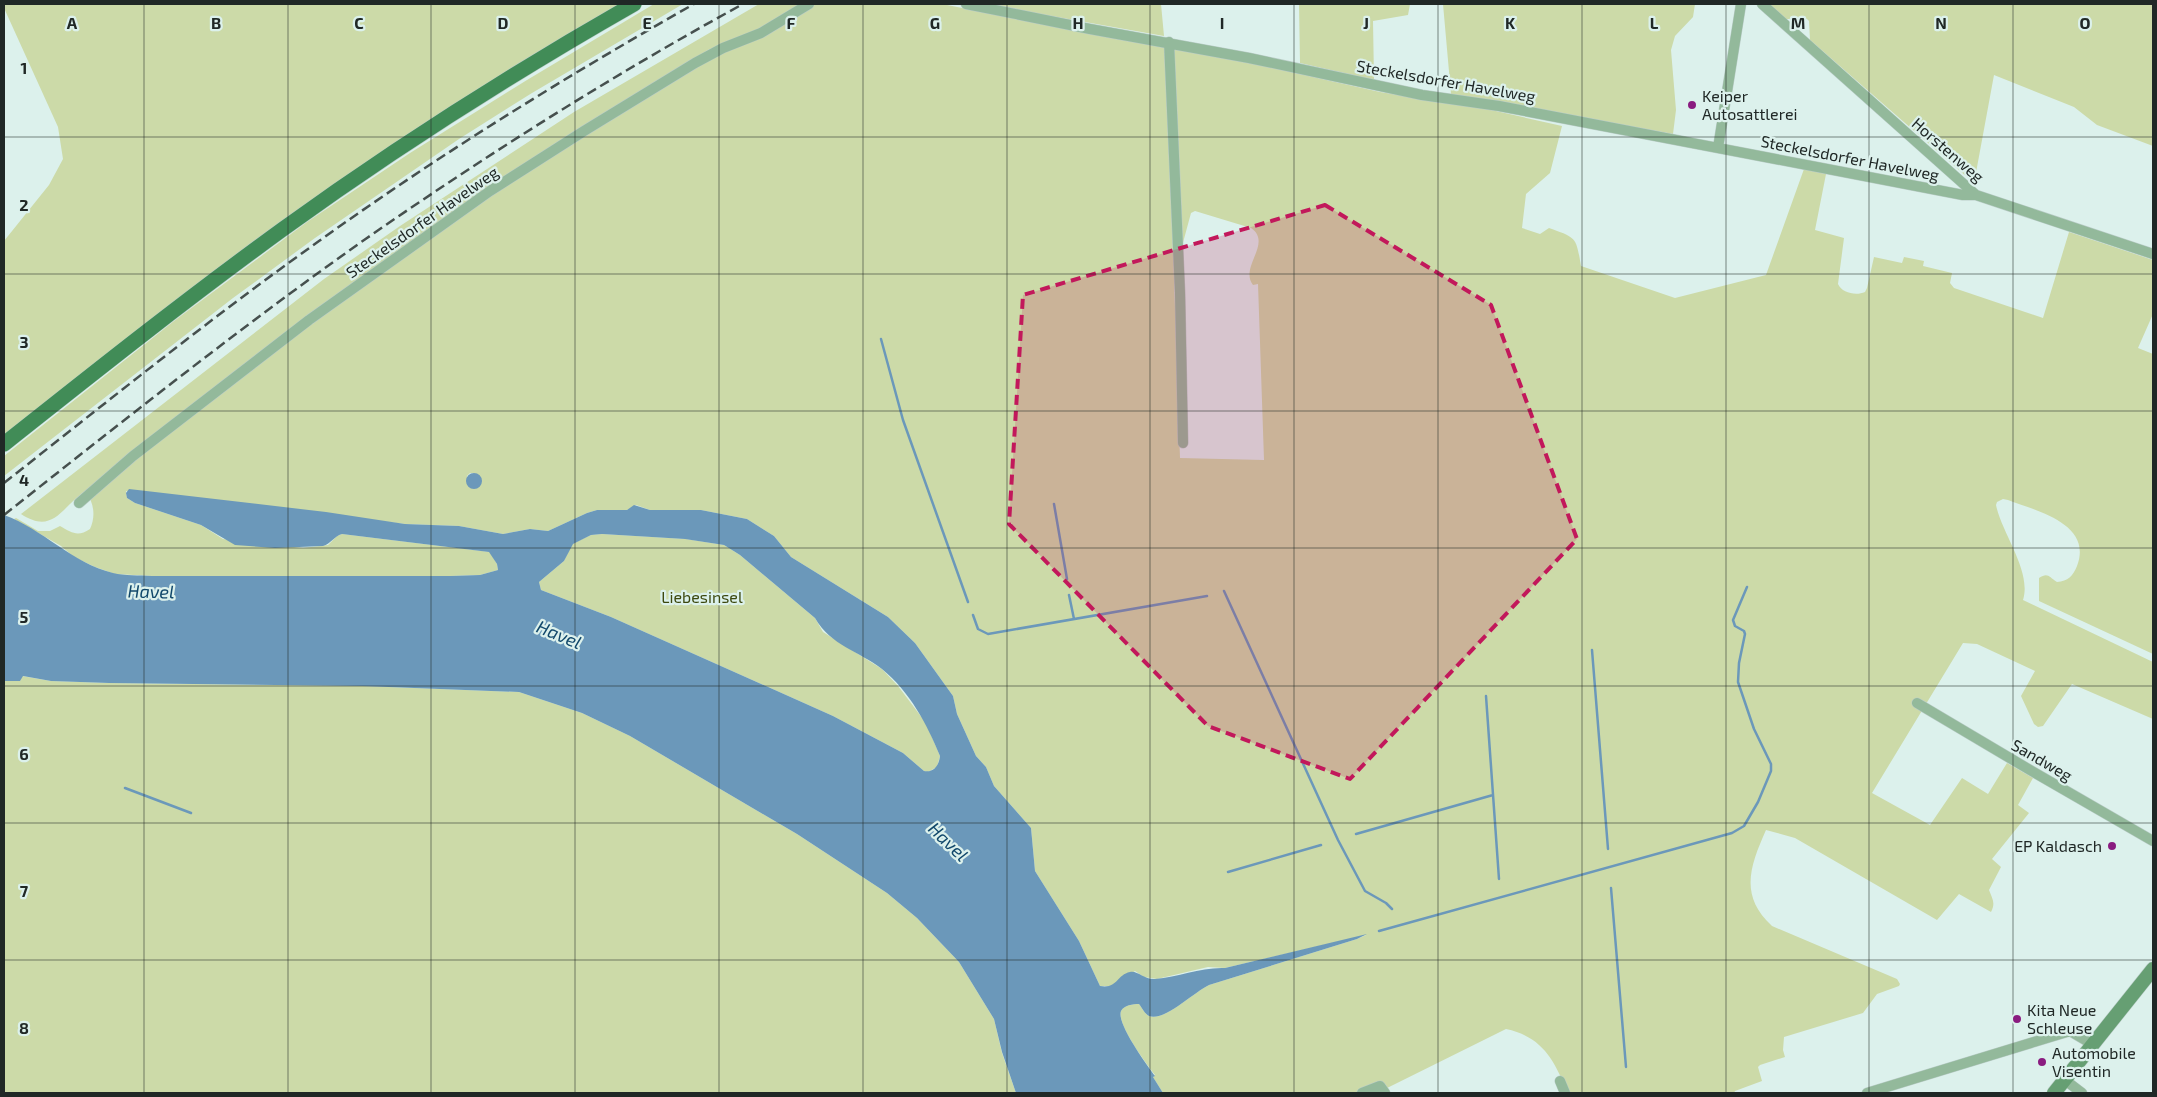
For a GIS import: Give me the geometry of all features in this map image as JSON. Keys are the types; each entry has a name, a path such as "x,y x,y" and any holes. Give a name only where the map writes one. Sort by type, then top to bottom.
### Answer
{"main road":[{"path":"4,444 176,309 324,201 466,106 634,4"},
{"path":"2054,1093 2153,969"}],"street":[{"name":"Steckelsdorfer Havelweg","path":"79,503 133,456 309,320 490,191 695,63 723,48 761,33 809,4"},
{"name":"Steckelsdorfer Havelweg","path":"966,4 1090,29 1169,42 1422,95 1499,106 1963,195 1976,195"},
{"path":"1718,148 1741,4"},
{"name":"Horstenweg","path":"1762,4 1976,195 2153,254"},
{"path":"1169,42 1180,293 1184,443"},
{"name":"Sandweg","path":"1917,703 2153,841"},
{"path":"1867,1093 2070,1031 2092,1044"},
{"path":"2064,1080 2082,1093"},
{"path":"1560,1081 1564,1093"},
{"path":"1362,1093 1375,1087 1384,1090"}],"highlighted area":[{"path":"1325,205 1491,305 1577,539 1350,779 1208,726 1009,524 1023,295"}],"green space":[{"path":"4,4 624,4 521,64 4,436 4,241 49,185 63,159 58,127 4,8"},
{"path":"654,4 683,4 532,93 459,139 315,238 233,298 4,476 4,456 174,321 307,222 410,153"},
{"path":"759,4 801,4 765,27 708,50 585,126 711,58 767,34 816,4 942,4 1100,35 1180,47 1380,92 1487,109 1562,126 1550,173 1526,194 1522,228 1540,234 1549,228 1565,234 1574,240 1576,244 1581,266 1675,298 1766,275 1804,169 1826,174 1815,230 1844,238 1838,284 1843,290 1850,293 1858,294 1865,292 1874,257 1902,263 1904,257 1924,261 1923,266 1952,273 1950,283 1954,288 2043,318 2069,232 2153,260 2153,314 2138,348 2153,354 2153,654 2039,601 2039,578 2047,575 2057,582 2067,579 2074,573 2080,552 2077,540 2070,530 2059,521 2047,515 2003,499 1997,502 1996,505 2020,565 2025,589 2023,600 2153,662 2153,719 2072,684 2043,726 2038,727 2034,724 2021,696 2035,671 1977,644 1963,643 1872,793 1930,825 1962,778 1988,794 2007,763 2033,778 2018,805 2029,813 1992,859 2001,867 1989,890 1993,903 1991,912 1959,894 1937,920 1795,838 1766,830 1752,868 1751,880 1751,892 1762,915 1772,926 1897,979 1900,984 1877,994 1863,1013 1784,1037 1783,1050 1785,1057 1760,1065 1758,1067 1762,1081 1734,1093 1568,1093 1558,1070 1546,1052 1529,1038 1506,1029 1377,1093 1163,1093 1153,1077 1155,1075 1127,1034 1121,1017 1121,1011 1124,1007 1139,1004 1149,1016 1163,1015 1209,985 1366,935 1225,968 1208,967 1157,979 1144,977 1135,971 1112,986 1100,986 1079,941 1035,871 1031,828 994,786 986,767 976,756 957,714 953,696 915,643 888,617 791,557 774,536 747,519 701,510 650,510 636,505 627,510 597,510 548,531 530,529 503,534 459,526 405,524 126,491 127,498 135,503 201,525 223,539 303,548 328,545 337,536 342,534 490,552 497,564 498,570 480,575 451,576 152,576 115,574 95,567 74,557 61,546 14,519 16,518 38,531 50,531 60,526 75,533 82,533 90,529 93,509 85,491 56,517 49,520 41,522 21,514 324,279 400,226 574,112","holes":["1195,211 1251,228 1257,234 1259,241 1250,271 1250,278 1253,285 1258,284 1264,460 1180,458 1174,276 1191,213","470,473 474,473 476,488 468,486 467,476"]},
{"path":"983,4 1161,4 1164,36"},
{"path":"1299,4 1410,4 1408,15 1373,21 1374,80 1300,63"},
{"path":"1443,4 1695,4 1693,17 1675,36 1671,50 1676,110 1673,134 1451,94"},
{"path":"1769,4 2153,4 2153,146 2097,125 2074,107 1994,75 1975,178 1968,178 1810,40 1809,21 1807,19 1785,19"},
{"name":"Liebesinsel","path":"591,535 686,539 724,545 740,555 815,618 823,632 882,669 898,686 926,723 940,756 937,767 928,772 924,771 903,753 833,716 611,617 541,590 539,582 564,561 572,544"},
{"path":"22,676 51,681 109,683 363,686 519,692 582,713 630,736 797,834 887,893 917,918 959,962 994,1019 1002,1053 1016,1093 4,1093 4,681 20,681"}],"water":[{"path":"471,473 477,473 482,478 480,487 471,489 466,484 466,478"},
{"name":"Havel","path":"129,489 326,512 405,524 459,526 503,534 530,529 548,531 587,513 597,510 627,510 634,505 650,510 701,510 747,519 774,536 791,557 888,617 915,643 953,696 957,714 976,756 986,767 994,786 1031,828 1035,871 1079,941 1100,986 1110,986 1130,972 1135,972 1151,979 1164,978 1207,969 1225,968 1367,934 1357,939 1209,985 1163,1015 1149,1016 1139,1004 1124,1007 1121,1011 1121,1017 1127,1034 1155,1076 1153,1077 1163,1093 1016,1093 1002,1052 994,1019 959,962 917,918 887,893 797,834 630,736 582,713 519,692 363,686 109,683 51,681 23,676 20,681 4,681 4,515 32,529 84,562 122,575 451,576 480,575 498,570 497,564 489,552 342,534 323,546 275,548 235,545 201,525 135,503 127,498 126,493","holes":["591,535 685,539 724,545 740,555 815,618 837,642 873,663 892,678 917,709 929,732 940,756 935,768 931,771 924,771 903,753 833,716 611,617 541,590 539,582 564,561 573,544"]}],"waterway":[{"path":"881,339 903,420 968,602"},
{"path":"1054,504 1067,579"},
{"path":"1379,931 1732,833 1744,826 1758,802 1771,771 1771,764 1754,729 1738,682 1739,663 1745,634 1744,631 1735,626 1733,620 1747,587"},
{"path":"1224,591 1338,840 1365,891 1386,903 1392,909"},
{"path":"1069,595 1074,619"},
{"path":"973,615 978,629 988,634 1207,596"},
{"path":"1592,650 1608,849"},
{"path":"1486,696 1499,879"},
{"path":"125,788 191,813"},
{"path":"1356,834 1493,795"},
{"path":"1228,872 1321,845"},
{"path":"1611,888 1626,1067"}],"railway":[{"path":"4,483 199,330 364,209 456,147 694,4"},
{"path":"4,515 138,409 320,271 367,238 552,116 646,59 743,4"}],"place":[{"name":"Keiper Autosattlerei","path":"1692,105"},
{"name":"EP Kaldasch","path":"2112,846"},
{"name":"Kita Neue Schleuse","path":"2017,1019"},
{"name":"Automobile Visentin","path":"2042,1062"}]}
